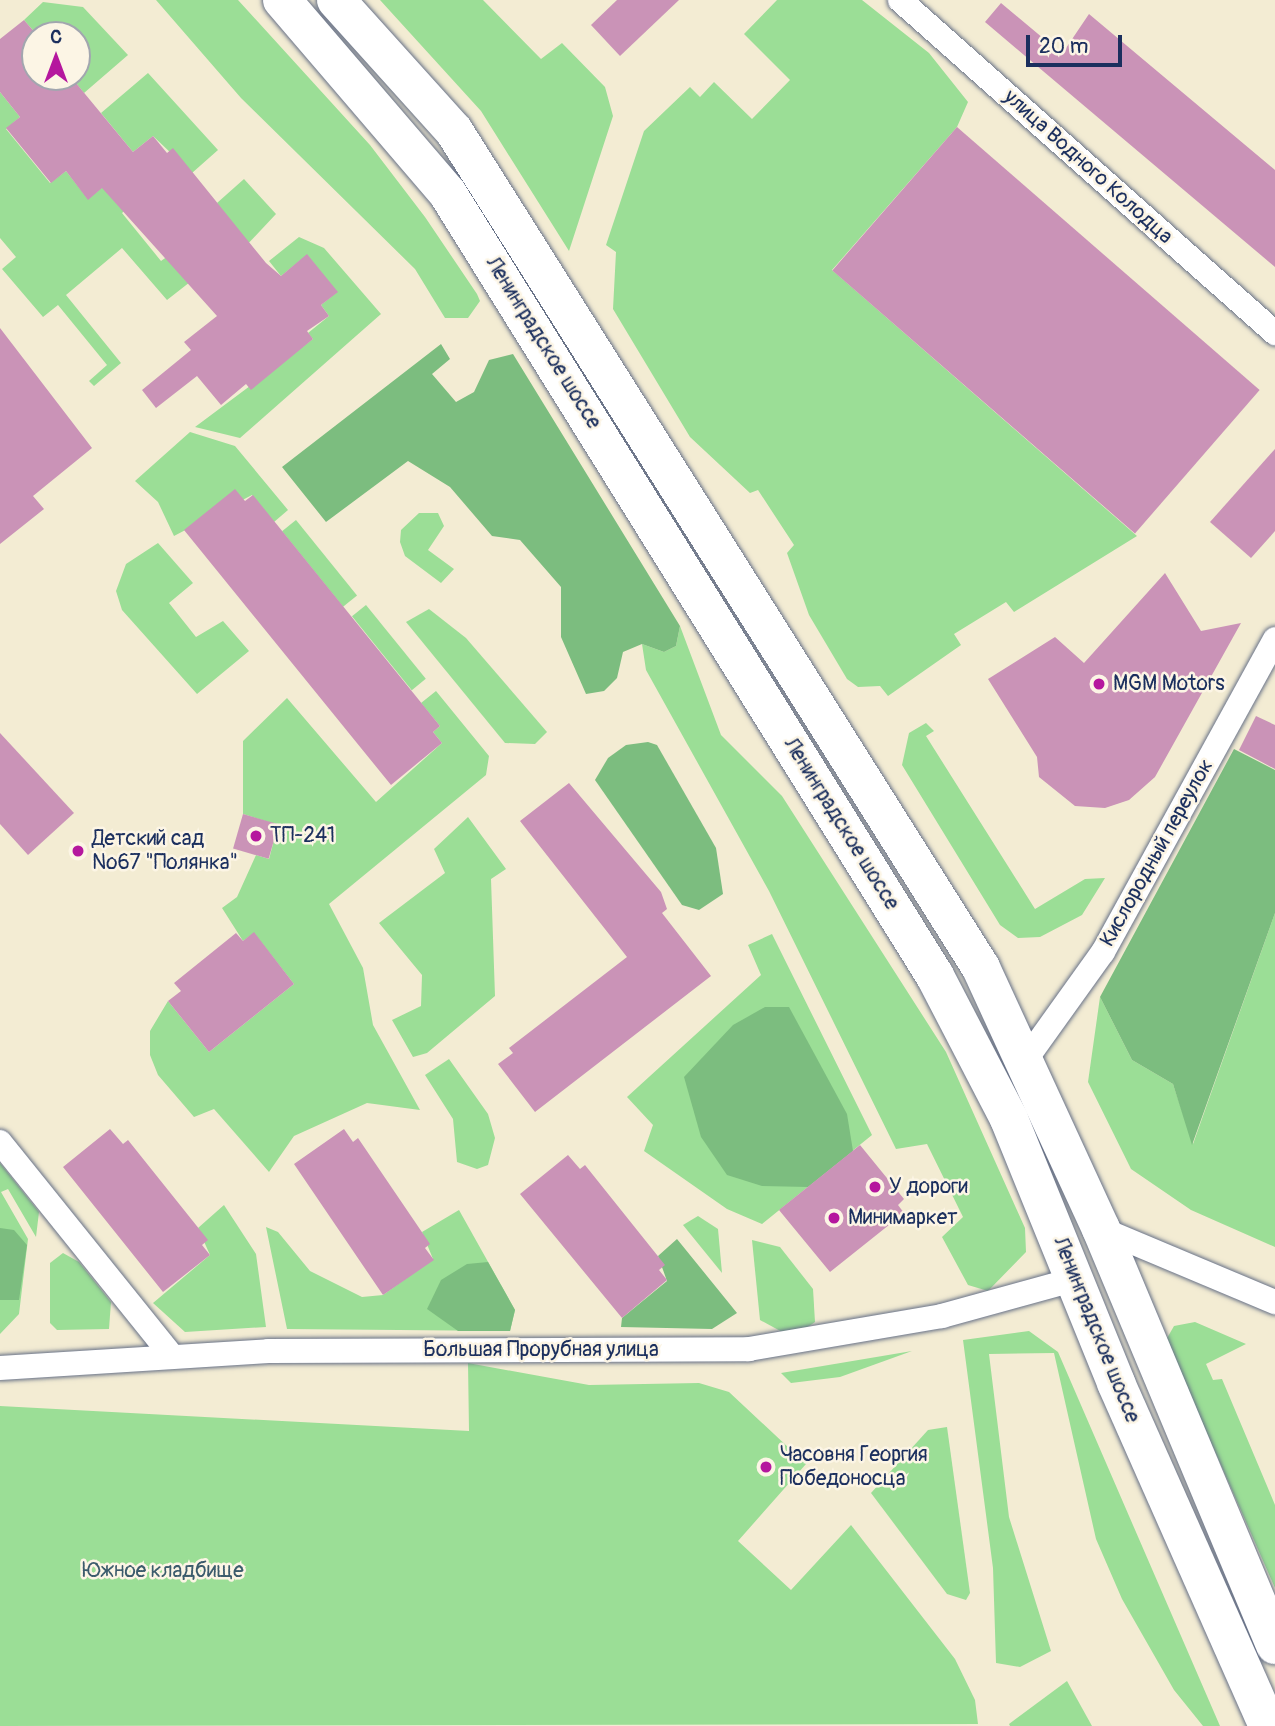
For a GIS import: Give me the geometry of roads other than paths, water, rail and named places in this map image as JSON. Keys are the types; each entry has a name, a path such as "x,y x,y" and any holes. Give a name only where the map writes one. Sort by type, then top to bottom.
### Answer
{"main road":[{"name":"Ленинградское шоссе","path":"282,0 448,194 874,875 973,1048 1076,1279 1268,1726"},
{"name":"Ленинградское шоссе","path":"336,0 454,131 845,743 981,968 1027,1058 1101,1228 1275,1645"}],"street":[{"name":"улица Водного Колодца","path":"901,0 1275,333"},
{"name":"Кислородный переулок","path":"1027,1058 1103,952 1275,639"},
{"path":"0,1142 172,1356"},
{"path":"1101,1228 1275,1302"},
{"name":"Большая Прорубная улица","path":"0,1368 172,1356 749,1349 942,1316 1076,1279"}],"place":[{"name":"MGM Motors","path":"1099,684"},
{"name":"ТП-241","path":"256,836"},
{"name":"Детский сад №67 \"Полянка\"","path":"78,851"},
{"name":"У дороги","path":"875,1187"},
{"name":"Минимаркет","path":"834,1218"},
{"name":"Часовня Георгия Победоносца","path":"766,1467"}],"park label":[{"name":"Южное кладбище","path":"163,1571"}]}
